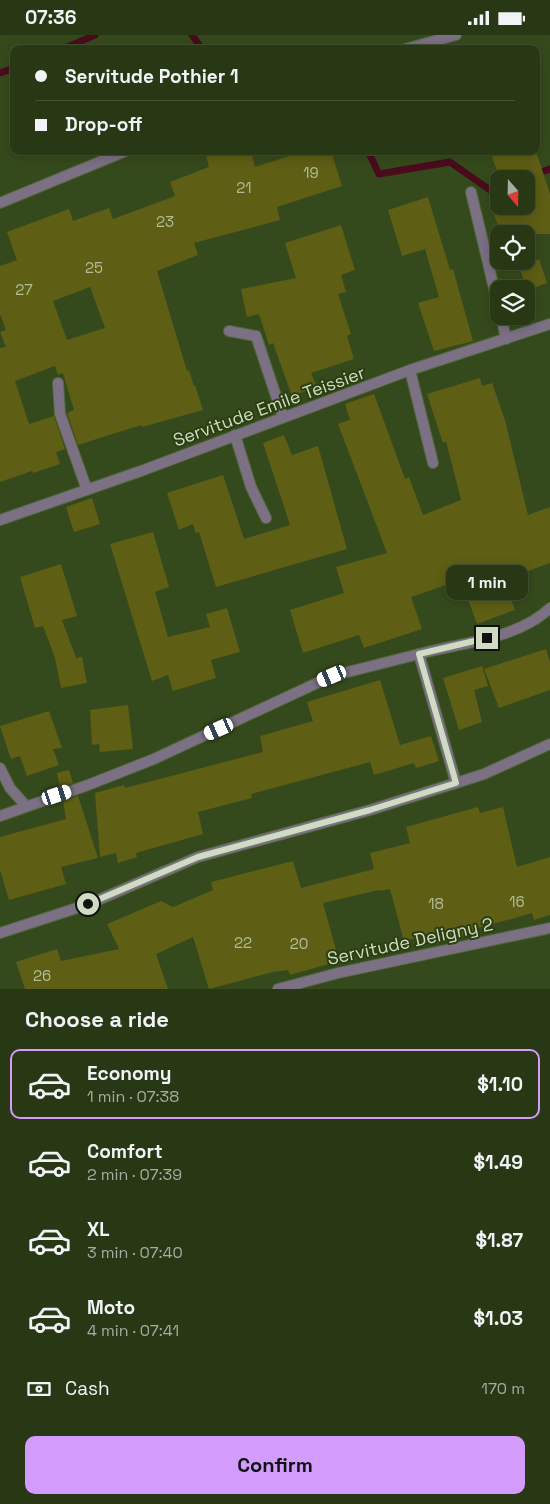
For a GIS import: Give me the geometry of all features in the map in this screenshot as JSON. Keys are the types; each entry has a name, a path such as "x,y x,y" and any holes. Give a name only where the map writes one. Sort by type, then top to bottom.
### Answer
{"street":[{"path":"420,45 456,35"},
{"path":"0,203 116,155"},
{"path":"470,192 492,280"},
{"name":"Servitude Emile Teissier","path":"0,520 87,490 410,370 550,324"},
{"path":"502,325 506,339"},
{"path":"229,331 256,336 283,417"},
{"path":"410,370 433,463"},
{"path":"58,383 60,414 87,490"},
{"path":"235,435 251,487 266,518"},
{"path":"0,816 154,759 332,676 500,635 526,625 550,608"},
{"path":"419,654 456,783"},
{"path":"0,933 88,904 198,857 370,810 456,783 484,774 550,745"},
{"path":"0,768 10,788 26,805"},
{"name":"Servitude Deligny 2","path":"278,989 338,973 550,928"}],"building":[{"path":"209,155 252,155 255,167 292,155 332,155 342,186 277,207 280,220 194,243 198,255 157,271 187,371 189,370 203,410 142,427 141,425 78,445 67,413 74,410 63,373 58,375 55,366 15,381 29,424 54,416 65,449 56,452 60,464 0,482 0,348 6,347 0,332 6,330 0,314 0,266 17,260 7,232 69,209 73,221 109,208 113,219 175,196 170,182 209,167 206,156","holes":["90,287 105,328 67,340 53,301"]},
{"path":"491,155 537,155 550,194 550,234 535,234 535,225 498,225 494,215 535,215 535,170 497,170"},
{"path":"428,197 450,270 453,269 473,341 434,351 418,303 439,297 425,249 402,256 388,210"},
{"path":"341,225 355,270 341,275 346,292 338,294 351,334 347,336 354,359 311,373 317,387 292,396 273,343 269,345 259,314 247,317 241,289 296,278 285,243"},
{"path":"539,259 547,283 535,287 535,280 524,280 520,270 535,270 535,260"},
{"path":"480,378 482,386 492,383 505,420 528,515 550,507 550,563 504,580 515,610 477,624 461,580 411,597 422,629 364,648 359,635 303,653 290,610 344,593 336,567 387,553 338,424 350,420 345,404 374,394 405,479 409,477 423,515 461,500 446,441 443,443 427,394"},
{"path":"284,435 292,455 318,446 347,549 216,587 199,532 196,533 193,524 179,530 167,493 223,475 244,539 290,525 263,443"},
{"path":"92,498 100,524 74,532 66,507"},
{"path":"153,532 169,587 155,592 168,637 210,627 206,614 227,608 240,652 211,660 216,678 173,691 168,675 152,681 110,544"},
{"path":"61,564 77,616 62,620 76,658 82,657 87,683 61,688 55,658 43,626 35,628 20,577"},
{"path":"546,649 550,662 550,690 499,708 484,669"},
{"path":"482,666 488,686 474,690 482,722 459,730 443,678"},
{"path":"380,680 400,745 431,736 439,761 416,768 414,763 374,775 370,762 251,794 252,798 198,812 203,834 136,853 137,857 118,863 116,853 100,857 95,793 124,785 125,788 263,752 260,736 313,721 307,702"},
{"path":"128,705 133,749 100,752 99,744 92,745 90,710"},
{"path":"49,711 62,748 53,749 59,765 27,776 20,756 11,759 0,726"},
{"path":"69,770 73,783 60,788 57,773"},
{"path":"78,796 98,858 61,867 66,884 9,900 0,870 0,837 66,819 63,801"},
{"path":"478,807 480,813 503,807 517,867 550,857 550,915 534,920 532,913 474,929 475,933 437,944 434,933 404,941 390,889 379,890 323,903 339,961 290,975 288,970 273,972 209,989 193,937 156,954 168,989 25,989 16,962 57,949 61,961 119,949 107,924 161,901 173,907 213,890 211,882 293,861 301,888 374,869 370,853 410,843 406,827"}],"waterway":[{"path":"72,45 95,35"},
{"path":"192,35 199,45"},
{"path":"0,73 10,69"},
{"path":"370,155 379,174 450,162 490,190"},
{"path":"535,174 550,169"}],"route":[{"path":"88,904 198,857 370,810 456,783 419,654 487,638"}]}
